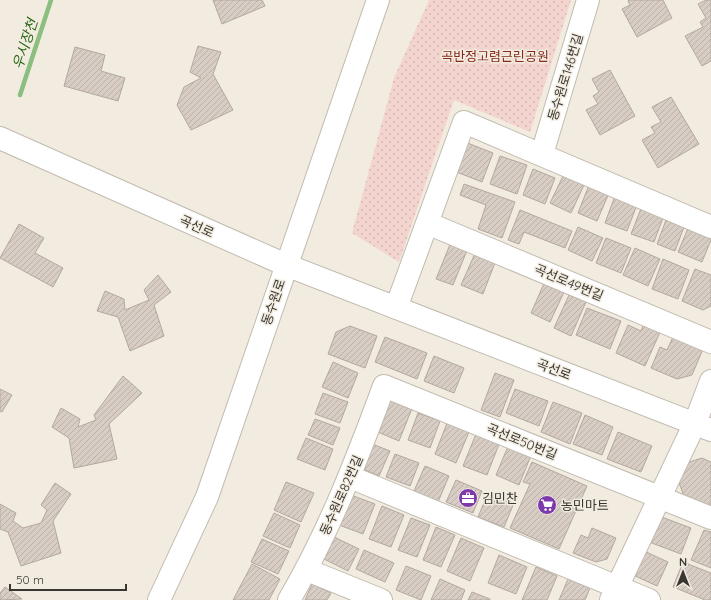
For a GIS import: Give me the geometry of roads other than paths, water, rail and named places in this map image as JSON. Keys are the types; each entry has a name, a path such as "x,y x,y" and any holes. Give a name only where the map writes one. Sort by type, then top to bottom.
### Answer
{"street":[{"name":"동수원로","path":"158,600 207,497 378,0"},
{"name":"동수원로146번길","path":"542,154 588,0"},
{"path":"396,308 464,122 711,226"},
{"name":"곡선로","path":"0,138 286,265 703,427"},
{"name":"곡선로49번길","path":"427,222 711,342"},
{"path":"614,593 659,497 703,427 711,381"},
{"name":"동수원로82번길","path":"290,600 307,570 350,477 384,386"},
{"name":"곡선로50번길","path":"384,386 711,518"},
{"path":"350,477 614,593 649,600"},
{"path":"307,570 382,600"}],"waterway":[{"name":"우시장천","path":"20,95 51,0"}],"place":[{"name":"김민찬","path":"468,498"},
{"name":"농민마트","path":"547,505"}],"park label":[{"name":"곡반정고렴근린공원","path":"495,56"}]}
